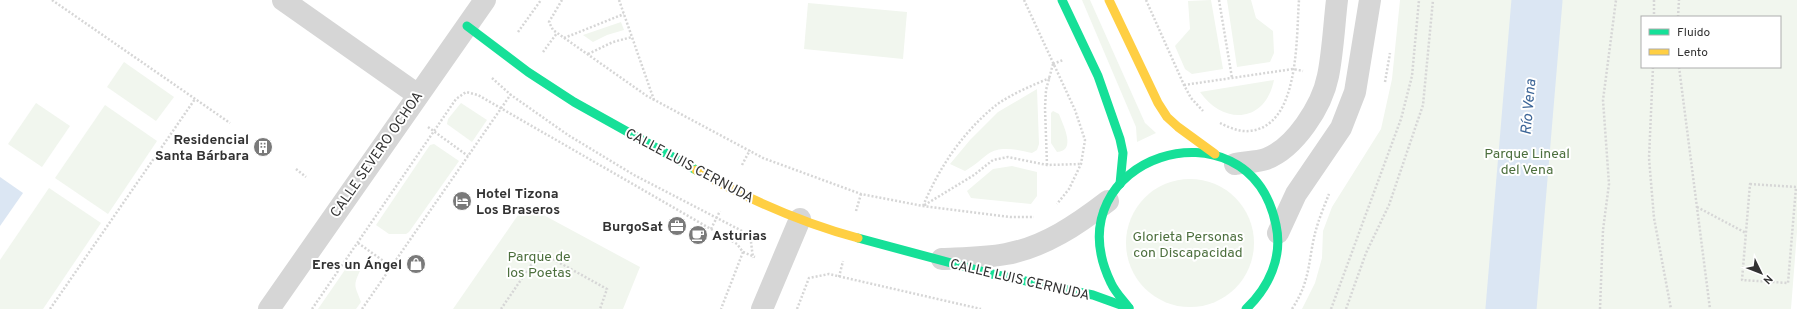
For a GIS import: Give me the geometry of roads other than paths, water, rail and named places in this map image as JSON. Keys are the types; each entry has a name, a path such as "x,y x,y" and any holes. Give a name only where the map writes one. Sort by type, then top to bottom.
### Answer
{"main road":[{"path":"1062,0 1098,76 1120,139 1123,153 1114,193 1102,219 1099,239 1101,258 1107,277 1113,288 1130,308"},
{"path":"1109,0 1158,103 1167,117 1178,127 1249,174 1269,201 1275,216 1278,233 1277,258 1269,281 1254,305 1246,309"},
{"name":"CALLE LUIS CERNUDA","path":"467,26 528,72 574,102 721,184 800,219 850,236 934,259 992,274 1093,295 1130,308"},
{"path":"1114,193 1135,169 1154,158 1174,152 1196,152 1226,160"}],"street":[{"path":"283,0 418,94"},
{"name":"CALLE SEVERO OCHOA","path":"269,309 485,0"},
{"path":"1226,160 1265,159 1280,151 1294,138 1309,119 1325,88 1328,76 1337,0"},
{"path":"1278,233 1296,194 1341,128 1355,92 1370,0"},
{"name":"CALLE LUIS CERNUDA","path":"934,259 985,257 1007,254 1041,243 1076,226 1114,193"},
{"path":"762,309 800,219"}],"waterway":[{"name":"Río Vena","path":"1511,309 1537,0"}],"place":[{"name":"Residencial Santa Bárbara","path":"263,147"},
{"name":"Hotel Tizona Los Braseros","path":"462,201"},
{"name":"BurgoSat","path":"677,226"},
{"name":"Asturias","path":"698,235"},
{"name":"Eres un Ángel","path":"416,264"}],"park label":[{"name":"Parque Lineal del Vena","path":"1527,162"},
{"name":"Glorieta Personas con Discapacidad","path":"1188,244"},
{"name":"Parque de los Poetas","path":"539,264"}]}
